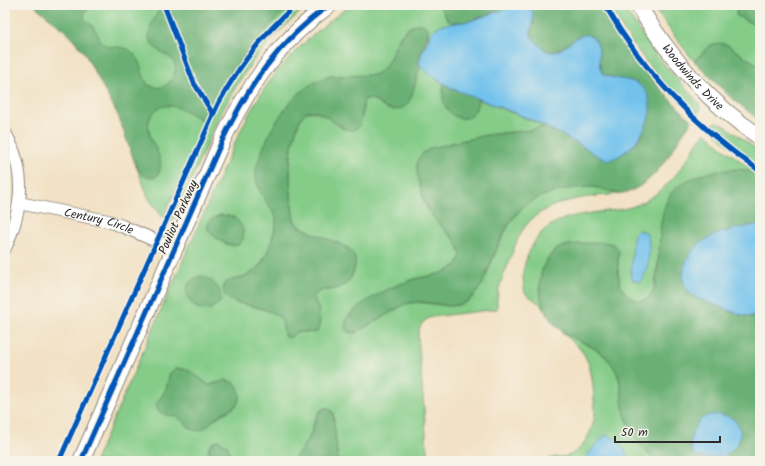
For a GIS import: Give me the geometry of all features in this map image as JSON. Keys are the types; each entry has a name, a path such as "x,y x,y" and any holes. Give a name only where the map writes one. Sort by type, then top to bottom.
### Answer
{"street":[{"name":"Pouliot Parkway","path":"81,461 227,129 248,90 288,40 329,5"},
{"name":"Woodwinds Drive","path":"638,5 665,45 693,79 717,104 760,137"},
{"path":"5,133 13,148 19,172 20,187 19,203 14,224 5,248"},
{"name":"Century Circle","path":"19,203 108,221 175,249"}],"green space":[{"path":"34,5 94,5 84,14 84,18 92,25 104,44 125,48 131,51 139,62 147,84 152,87 162,87 169,83 176,69 175,64 171,59 151,43 149,37 152,24 161,5 291,5 264,31 242,59 205,122 180,108 172,106 159,108 154,112 149,120 149,128 158,153 160,168 157,176 146,177 136,166 118,115 84,52 69,34"},
{"path":"64,5 308,5 271,39 253,61 238,83 219,117 172,224 169,222 184,186 180,180 163,218 149,199 136,166 142,174 153,144 148,127"},
{"path":"351,5 439,5 448,20 457,23 447,24 436,28 428,39 428,31 413,25 404,31 388,62 380,72 375,75 353,77 331,76 271,130 257,166 256,175 259,188 276,217 276,225 269,249 260,265 248,275 231,280 225,283 224,286 234,302 260,308 279,317 283,322 284,336 291,337 293,334 298,332 310,332 319,329 319,313 314,297 315,295 322,291 339,288 346,284 353,274 355,265 353,255 346,247 306,230 296,223 294,219 290,180 292,145 304,113 320,113 343,129 359,125 363,113 363,102 365,99 372,99 386,109 415,85 420,66 444,84 443,90 478,102 478,99 545,126 530,130 486,135 431,148 417,170 423,200 428,210 457,243 461,254 459,261 456,265 444,273 414,279 390,288 351,313 346,319 355,333 405,304 421,303 453,306 468,301 481,286 500,241 510,223 518,212 529,202 556,191 585,187 600,188 619,194 566,202 541,212 531,220 522,231 518,239 502,280 497,296 497,309 432,317 422,324 418,336 427,446 431,461 339,461 333,412 325,408 318,413 310,435 300,452 292,461 233,461 227,446 215,441 209,447 210,461 95,461 231,151 250,112 266,86 277,72 311,36","holes":["221,215 234,217 240,244 227,244 219,240 208,230","177,368 188,370 209,385 219,382 234,408 217,417 204,429 188,426 177,415 166,415 163,394 166,389 170,373"]},
{"path":"439,5 601,5 620,37 642,67 666,95 692,121 660,168 644,183 633,190 617,193 591,187 573,188 543,196 524,206 510,222 504,232 483,283 474,295 465,302 447,306 417,302 405,304 355,333 348,332 346,330 346,322 351,314 372,298 407,281 445,272 455,266 460,259 461,252 458,246 434,218 423,197 418,177 417,163 423,153 431,148 486,135 530,130 545,126 606,159 617,157 625,152 635,144 643,133 637,83 603,74 600,67 598,45 592,36 586,35 580,37 555,51 550,52 538,44 531,35 534,20 493,12 470,21 451,22 448,20"},
{"path":"608,5 622,5 657,56 699,103 700,110 696,116 659,78 637,50"},
{"path":"652,5 737,5 736,15 760,28 760,66 728,45 711,45 694,61"},
{"path":"737,5 760,5 760,28 736,15"},
{"path":"417,24 422,24 428,28 428,33 426,42 419,57 420,68 413,93 408,103 404,107 393,110 385,108 372,99 365,99 361,122 356,129 351,130 340,126 316,111 305,113 299,121 290,159 294,219 296,223 306,230 341,244 352,252 355,265 351,277 343,286 322,291 315,295 314,297 320,317 320,324 317,332 297,332 291,337 285,337 282,321 279,317 264,310 229,299 224,293 223,288 225,283 247,276 260,266 269,249 274,233 276,226 275,215 262,196 256,180 257,167 266,142 287,106 307,87 319,80 331,76 373,75 381,71 386,65 402,34 408,28"},
{"path":"720,43 728,45 760,66 760,121 728,95 694,61 711,45"},
{"path":"444,84 478,99 476,109 471,116 464,118 457,117 445,106 443,96"},
{"path":"716,122 723,124 760,152 760,167 731,147 709,127"},
{"path":"705,132 723,148 757,173 742,170 718,172 703,175 687,181 676,189 668,200 664,212 661,225 659,255 654,288 649,297 645,300 639,301 625,294 618,273 618,250 582,244 567,246 554,251 543,267 540,281 540,294 547,314 540,304 525,293 523,282 524,268 531,248 543,231 553,224 569,217 632,207 651,197 663,188 678,172"},
{"path":"740,169 760,174 760,224 724,232 697,246 689,257 683,272 694,296 718,307 744,316 760,317 760,461 655,461 644,449 631,430 625,415 619,378 615,369 599,351 569,336 560,329 552,321 545,310 540,291 542,272 549,257 559,248 584,243 610,243 615,245 619,250 618,276 623,290 635,299 641,301 645,300 652,294 657,279 662,219 666,202 670,195 675,189 686,181 704,174 716,171","holes":["698,421 728,458 719,460 703,460 695,456 692,452 690,444"]},
{"path":"221,215 234,217 240,223 244,234 238,245 230,245 222,241 208,230 209,222 215,217"},
{"path":"202,276 214,283 219,289 221,297 220,302 211,309 202,310 195,307 190,301 187,293 188,286 193,280"},
{"path":"561,331 599,352 614,367 619,378 624,409 632,430 640,443 655,461 545,461 548,459 567,456 578,449 583,444 590,432 593,425 595,412 593,383 588,362 580,349"},
{"path":"177,368 188,370 209,385 226,380 235,383 240,394 237,405 217,417 204,429 198,431 191,429 177,416 166,415 158,411 156,405 166,389 170,373"},
{"path":"325,408 328,408 333,412 339,461 292,461 310,435 319,412"},
{"path":"219,440 227,446 233,461 210,461 210,445"}],"water":[{"path":"522,6 531,9 533,12 531,35 535,41 546,50 550,52 557,51 578,37 588,35 597,43 600,66 603,74 638,84 648,95 650,104 647,124 636,142 622,154 612,159 602,158 537,123 453,89 432,76 420,66 419,63 422,52 433,30 441,25 470,21 508,8"},
{"path":"760,224 760,317 732,312 698,298 689,292 683,279 683,271 685,264 693,250 699,244 718,234"},
{"path":"637,231 643,231 646,233 649,243 645,274 639,282 633,280 631,276 633,238"},
{"path":"709,415 720,415 732,419 738,425 740,433 738,441 733,449 725,455 713,458 698,457 694,454 690,445 692,435 700,420"},
{"path":"606,435 618,441 626,453 629,461 583,461 598,442"}],"cycle path":[{"path":"164,5 194,83 213,114"},
{"path":"59,461 218,104 234,76 252,51 273,27 296,5"},
{"path":"81,461 232,121 254,83 280,49 311,19 329,5"},
{"path":"605,5 636,53 673,97 714,136 760,171"}]}
